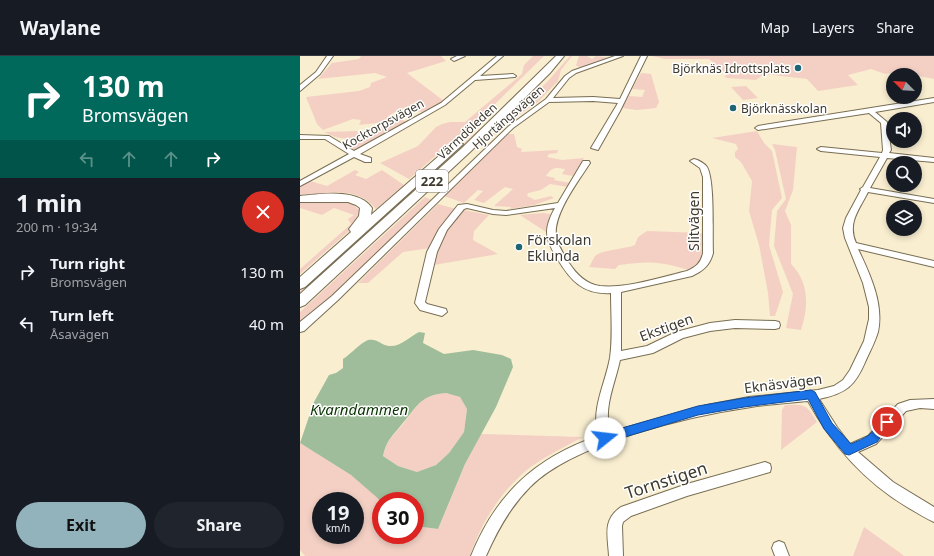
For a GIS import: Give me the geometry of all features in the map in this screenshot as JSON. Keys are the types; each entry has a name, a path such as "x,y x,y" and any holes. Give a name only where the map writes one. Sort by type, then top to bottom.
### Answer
{"highway":[{"name":"Värmdöleden","path":"300,284 454,148 549,56"},
{"name":"Värmdöleden","path":"300,302 466,150 542,76 560,56"},
{"path":"300,199 348,198 361,202 366,212 364,219 356,229 300,278"}],"main road":[{"path":"300,89 318,73 330,56"}],"street":[{"path":"454,59 462,56"},
{"name":"Kocktorpsvägen","path":"300,184 443,104 500,56"},
{"name":"Hjortängsvägen","path":"300,328 335,298 511,127 548,100 571,73 620,56"},
{"path":"595,148 622,101 644,56"},
{"path":"473,78 513,76"},
{"path":"548,100 593,99 622,101"},
{"path":"758,128 934,100"},
{"name":"Eknäsvägen","path":"478,556 492,526 513,496 554,460 605,438 698,411 744,403 827,393 844,386 854,373 873,330 875,311 852,245 848,225 864,189 884,154 887,144 884,122 870,111"},
{"path":"300,137 327,137 354,154 368,160"},
{"path":"821,149 934,160"},
{"name":"Slitvägen","path":"586,163 561,205 552,224 551,237 573,276 582,284 592,288 608,291 689,274 699,270 704,265 708,253 707,177 703,168 694,161"},
{"path":"864,189 915,199 934,200"},
{"path":"442,312 424,307 420,303 432,252 443,229 459,209 467,206 493,212 506,213 561,205"},
{"path":"852,245 934,264"},
{"path":"605,438 601,427 601,412 615,356 616,290"},
{"name":"Ekstigen","path":"615,356 649,350 680,335 710,327 735,324 775,324"},
{"path":"811,395 828,426 862,466 882,483 934,515"},
{"path":"849,450 873,439 894,414 907,405 917,402 934,404"},
{"name":"Tornstigen","path":"616,556 615,523 618,516 626,511 653,501 765,468"}],"shaded area":[{"path":"361,56 441,56 446,61 407,73 444,101 422,112 402,108 388,116 409,122 354,150 347,148 359,142 358,140 373,136 370,133 363,135 361,134 382,128 377,123 359,125 361,120 353,119 323,130 317,124 306,97 359,91 370,87 371,83 387,77 375,73 318,79 332,63 359,59"},
{"path":"533,56 544,56 495,104 409,179 380,163 418,146 436,127 442,124 450,122 465,122 522,74 524,65"},
{"path":"570,56 572,56 561,70 558,81 538,102 504,125 490,140 487,139 547,82"},
{"path":"579,56 587,56 592,59 596,56 610,58 580,68 576,65"},
{"path":"652,56 934,56 934,79 922,77 922,68 886,68 885,74 871,69 848,75 858,85 818,91 807,79 764,74 756,80 727,78 724,76 727,75 719,67 709,68 715,64 709,59 665,59"},
{"path":"641,73 651,74 659,102 656,108 637,110 622,108 629,96 642,97 645,90 632,89"},
{"path":"746,86 758,98 743,100 731,87"},
{"path":"514,98 452,157 300,295 300,291"},
{"path":"357,131 359,137 350,139 332,136 324,132"},
{"path":"757,131 764,143 772,151 782,198 772,210 769,245 783,292 775,316 770,316 768,293 759,245 749,211 752,181 741,162 735,157 735,152 738,149 736,144 712,138"},
{"path":"507,134 514,134 517,147 522,149 521,152 558,150 557,153 549,154 547,157 562,160 584,158 573,176 562,174 565,169 556,168 552,169 546,176 555,178 554,180 570,183 568,187 550,184 541,190 528,193 527,196 535,200 551,196 554,198 534,205 510,209 511,207 494,206 513,189 505,187 484,203 474,200 483,191 478,190 464,203 444,196"},
{"path":"772,144 797,147 793,190 785,211 791,225 791,264 801,279 806,295 804,321 801,330 786,328 793,294 774,246 777,211 786,199 775,150"},
{"path":"355,170 359,172 355,175 366,179 382,170 404,185 376,209 368,201 359,196 350,194 331,193 300,195 300,186 310,181 327,186"},
{"path":"425,197 432,200 346,283 300,323 300,312"},
{"path":"337,199 352,203 359,210 359,221 300,274 300,269 351,224 348,219 354,215 334,208 322,215 300,208 300,201"},
{"path":"438,204 456,209 431,248 403,252 368,283 358,283"},
{"path":"464,210 489,215 474,231 473,240 498,254 434,265 438,249 444,235 448,228"},
{"path":"543,213 550,214 552,216 546,232 520,215"},
{"path":"647,231 702,233 703,250 701,258 689,270 654,263 619,265 615,269 589,267 595,256 598,254 635,245 638,237"},
{"path":"446,393 460,397 467,409 464,432 449,453 436,465 417,472 398,466 383,456 390,438 420,402 430,396"},
{"path":"785,405 804,406 817,422 781,450 782,410"},
{"path":"481,434 583,437 551,454 521,475 494,506 480,531 470,556 305,556 300,550 300,443 351,475 372,492 372,544 424,544 424,527 438,529 465,464"},
{"path":"864,527 899,552 904,556 853,556"}],"water":[{"name":"Kvarndammen","path":"419,332 425,333 423,343 444,354 473,350 502,355 511,359 513,367 496,407 465,464 438,529 424,527 424,492 372,493 351,475 300,443 314,402 329,375 336,373 343,368 343,359 368,340 374,340 389,346 401,343","holes":["446,393 460,397 467,409 464,432 449,453 436,465 417,472 398,466 383,456 390,438 420,402 430,396"]}],"place":[{"name":"Björknäs Idrottsplats","path":"798,68"},
{"name":"Björknässkolan","path":"733,108"},
{"name":"Förskolan Eklunda","path":"519,247"}],"route":[{"path":"605,438 698,411 744,403 811,395 828,426 849,450 865,444 873,439 887,422"}]}
